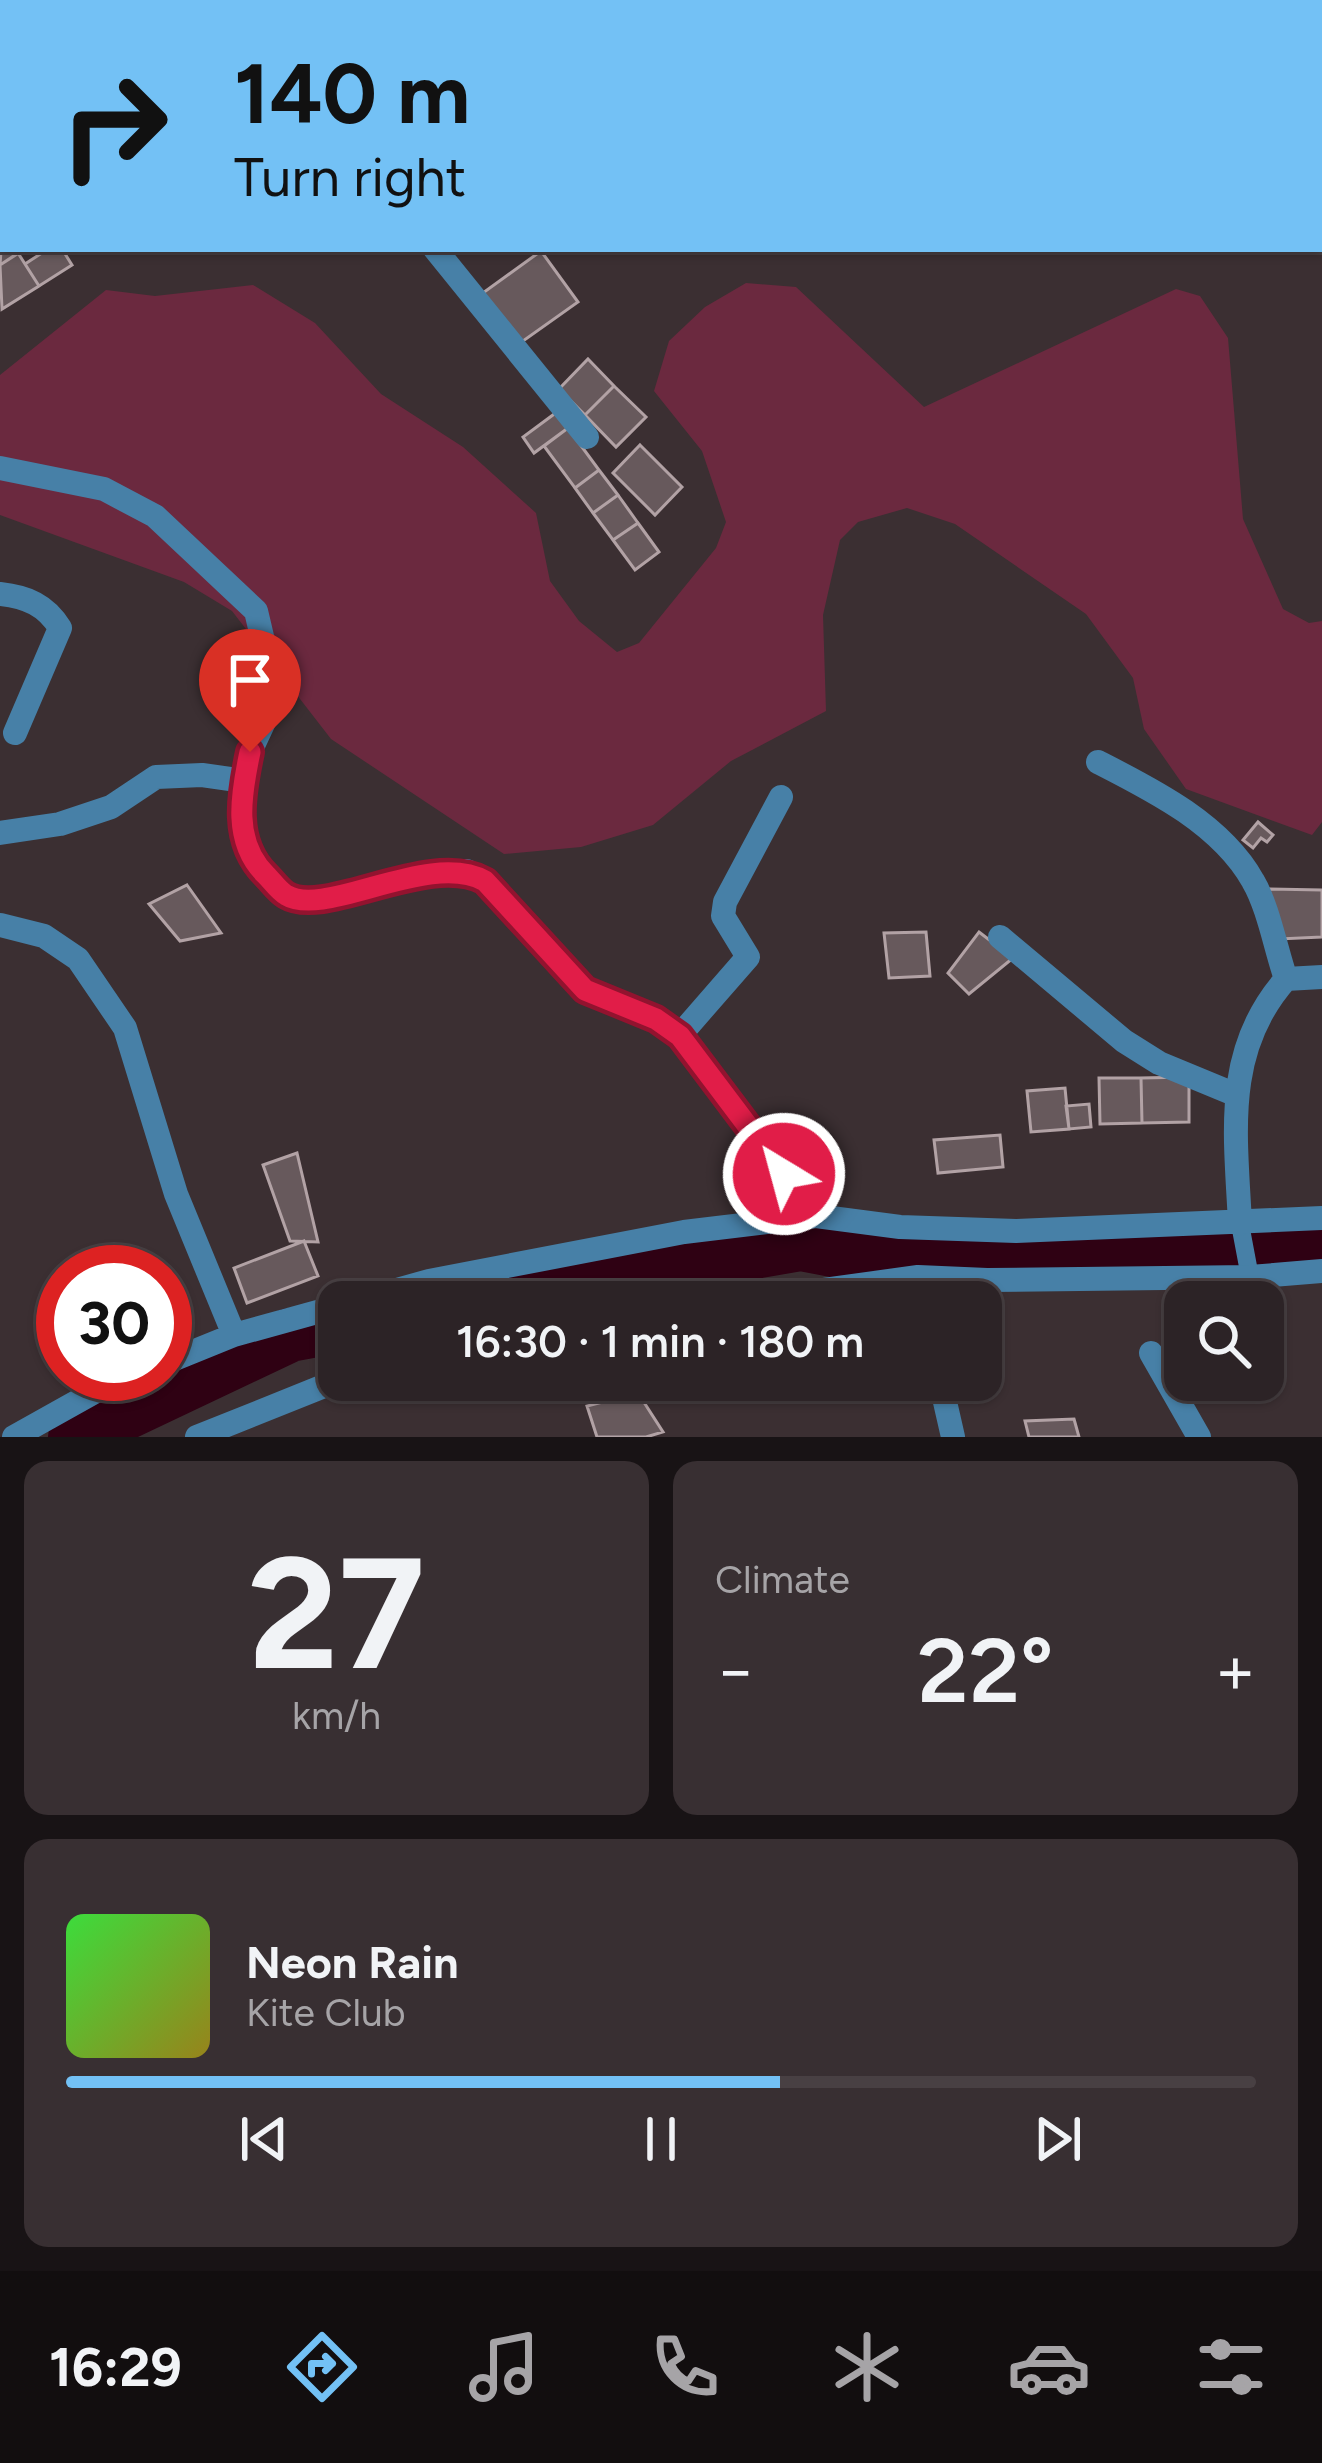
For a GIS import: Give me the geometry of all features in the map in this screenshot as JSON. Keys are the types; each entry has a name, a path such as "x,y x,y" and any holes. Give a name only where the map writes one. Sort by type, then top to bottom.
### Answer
{"street":[{"path":"438,252 587,437"},
{"path":"0,468 104,489 155,515 256,611 276,697 250,752 243,837 257,867 287,897 312,900 437,873 466,871 485,881 585,990 656,1019 680,1036 816,1216"},
{"path":"0,594 19,596 49,610 60,628 15,733"},
{"path":"1098,762 1187,813 1236,858 1255,883 1286,979"},
{"path":"0,833 60,824 111,807 156,777 202,775 244,781"},
{"path":"680,1036 748,957 723,916 725,902 781,797"},
{"path":"0,925 44,936 78,959 125,1028 176,1194 234,1335"},
{"path":"1000,937 1124,1041 1159,1063 1234,1094"},
{"path":"1240,1224 1234,1094 1245,1051 1270,997 1286,979 1322,976"},
{"path":"429,1281 684,1232 816,1216 900,1227 1016,1231 1322,1218"},
{"path":"883,1281 918,1276 986,1280 1250,1277 1322,1271"},
{"path":"918,1276 919,1281"},
{"path":"192,1352 318,1312"},
{"path":"1151,1353 1199,1437"},
{"path":"197,1437 318,1388"},
{"path":"14,1437 78,1401"},
{"path":"944,1401 952,1437"}],"lane":[{"path":"1240,1224 1250,1277"}],"shaded area":[{"path":"746,283 796,287 924,407 1176,289 1200,296 1228,338 1243,519 1283,609 1309,623 1322,621 1322,822 1312,835 1186,789 1144,729 1133,678 1086,614 955,524 907,508 858,522 840,540 823,615 826,711 731,761 653,825 581,847 504,854 331,739 232,611 184,582 0,515 0,375 106,290 155,296 253,285 315,323 381,394 463,447 536,513 550,581 579,621 617,652 639,643 716,548 726,522 702,451 654,391 669,341 705,307"}],"building":[{"path":"1,252 20,252 0,265"},
{"path":"43,252 64,252 72,265 39,286 25,264"},
{"path":"542,252 578,302 516,346 480,295"},
{"path":"18,253 39,286 2,309 0,265"},
{"path":"588,359 614,386 585,415 559,389"},
{"path":"614,386 646,417 616,447 585,415"},
{"path":"557,412 568,428 534,453 523,437"},
{"path":"568,428 599,470 575,488 544,446"},
{"path":"640,445 682,487 655,515 613,473"},
{"path":"599,470 618,495 593,513 575,488"},
{"path":"618,495 638,523 613,540 593,513"},
{"path":"638,523 659,552 635,570 613,540"},
{"path":"1258,822 1273,835 1267,842 1261,838 1253,848 1243,840"},
{"path":"187,885 221,933 180,941 149,904"},
{"path":"1269,889 1322,890 1322,937 1279,939"},
{"path":"926,932 930,976 889,978 884,933"},
{"path":"979,932 1013,958 969,994 948,973"},
{"path":"1189,1077 1189,1122 1142,1123 1141,1078"},
{"path":"1099,1078 1141,1078 1142,1123 1100,1124"},
{"path":"1065,1088 1069,1129 1031,1132 1027,1091"},
{"path":"1089,1104 1091,1127 1069,1129 1066,1106"},
{"path":"1000,1135 1003,1167 938,1173 934,1140"},
{"path":"297,1153 318,1242 290,1241 263,1165"},
{"path":"304,1241 318,1276 247,1303 234,1268"},
{"path":"643,1401 663,1432 646,1437 597,1437 587,1406"},
{"path":"1074,1419 1079,1437 1029,1437 1025,1421"}],"waterway":[{"path":"585,1281 801,1244 864,1256 1322,1248"},
{"path":"75,1437 290,1335 318,1330"}],"route":[{"path":"250,752 242,792 243,837 257,867 287,897 312,900 437,873 466,871 485,881 585,990 656,1019 680,1036 784,1174"}]}
